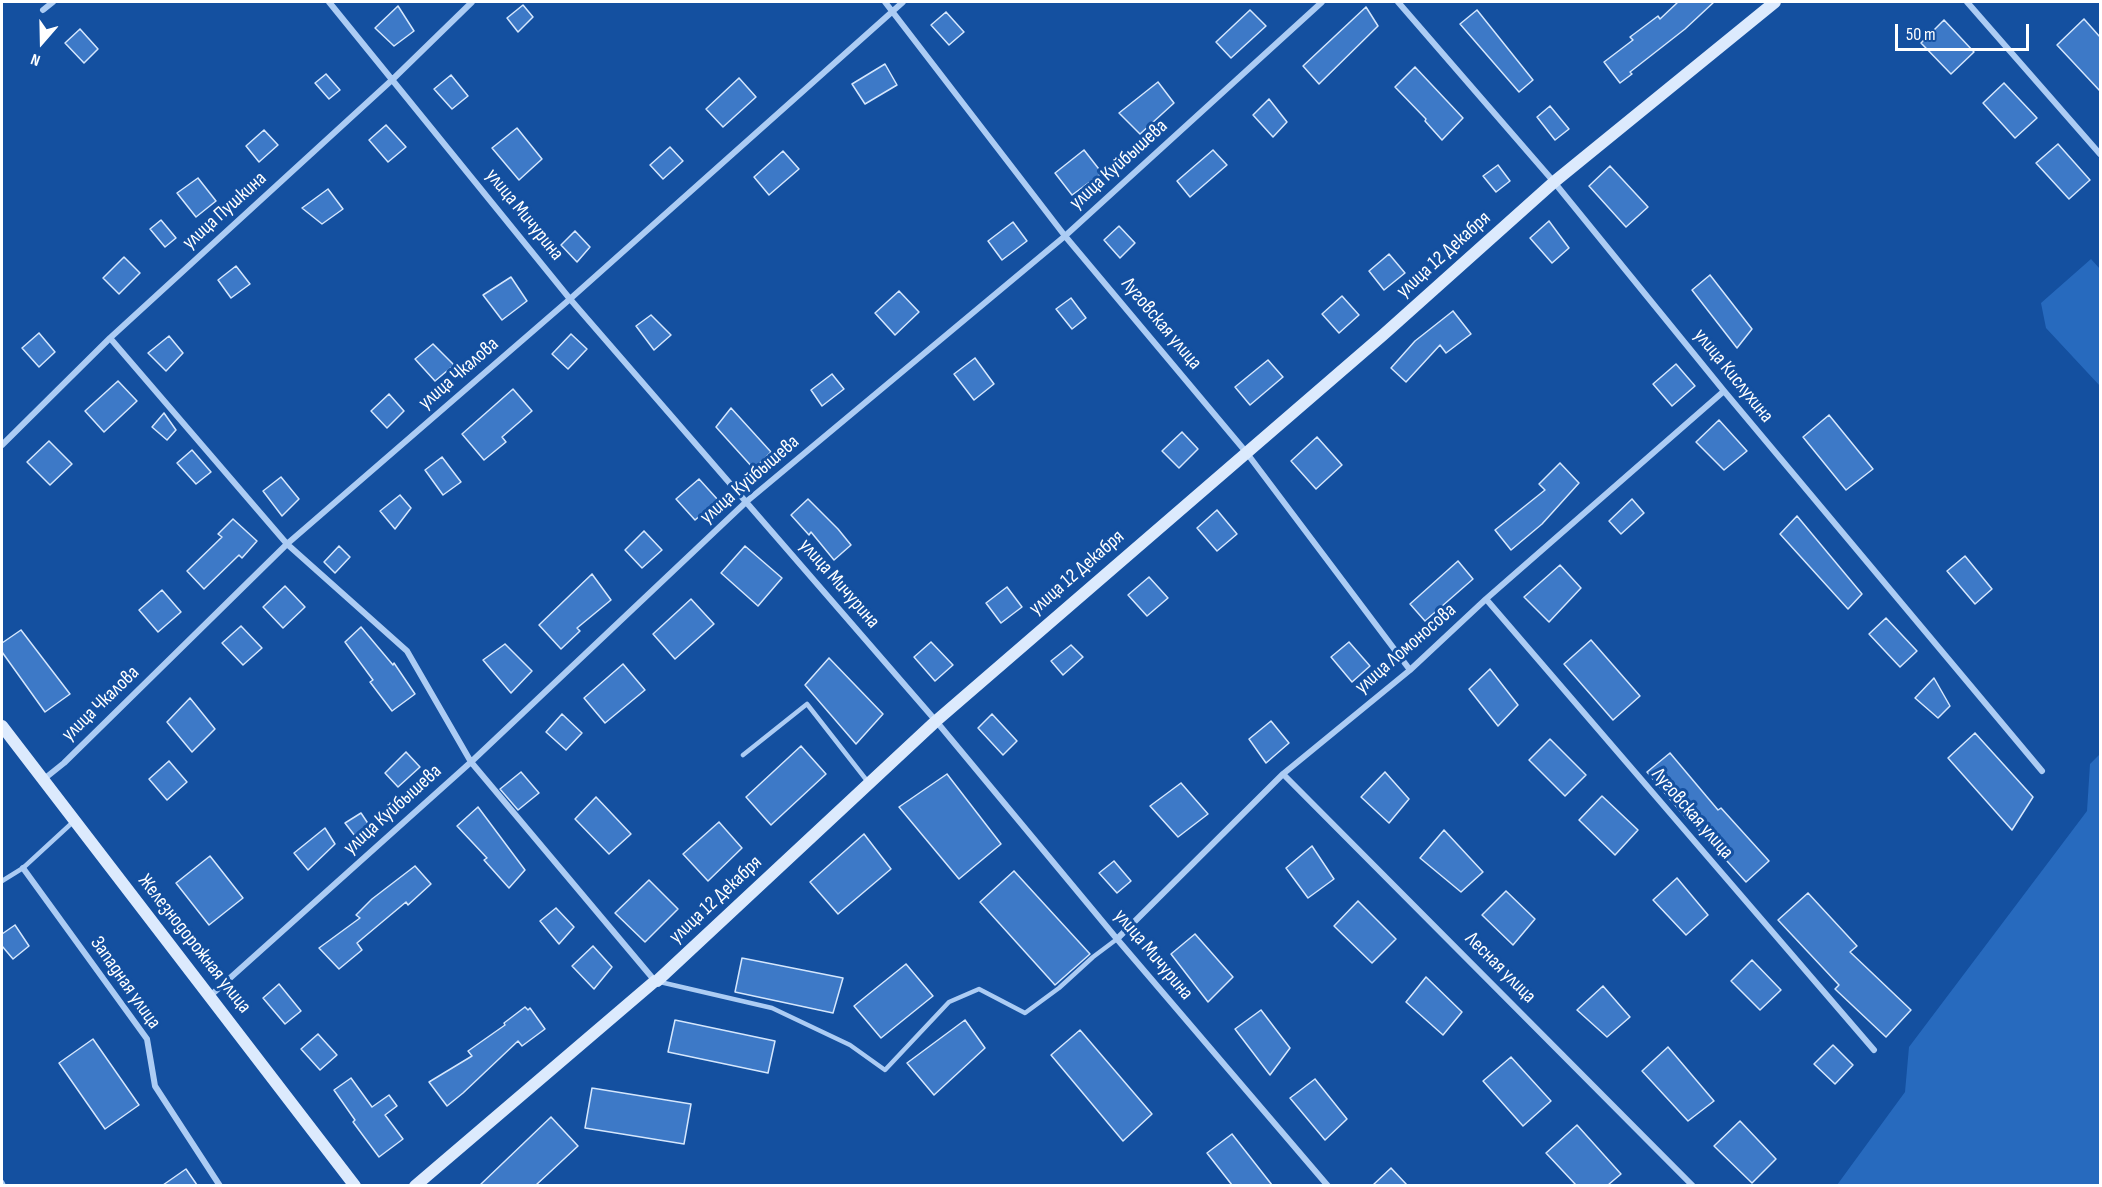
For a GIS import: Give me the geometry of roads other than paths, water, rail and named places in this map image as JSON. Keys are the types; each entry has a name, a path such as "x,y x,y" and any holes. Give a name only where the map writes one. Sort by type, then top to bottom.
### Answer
{"street":[{"path":"43,10 53,2"},
{"name":"улица Мичурина","path":"329,2 570,299 936,721 1117,939 1328,1185"},
{"name":"улица Пушкина","path":"2,445 111,338 393,79 472,2"},
{"name":"Луговская улица","path":"885,2 1065,236 1246,452 1410,670"},
{"name":"улица Чкалова","path":"44,779 64,763 287,544 570,299 903,2"},
{"name":"улица Куйбышева","path":"210,996 471,762 746,502 1065,236 1322,2"},
{"name":"улица Кислухина","path":"1398,2 1554,182 1724,391 2042,771"},
{"name":"улица 12 Декабря","path":"415,1185 656,981 936,721 1383,335 1554,182 1775,2"},
{"path":"1967,2 2100,154"},
{"path":"111,338 287,544 406,651 471,762 656,981"},
{"name":"улица Ломоносова","path":"1117,939 1283,774 1410,670 1486,599 1724,391"},
{"name":"Луговская улица","path":"1486,599 1874,1050"},
{"name":"Железнодорожная улица","path":"2,726 355,1185"},
{"name":"Лесная улица","path":"1283,774 1694,1185"},
{"name":"Западная улица","path":"23,868 147,1040 154,1086 220,1185"}],"lane":[{"path":"743,755 807,704 869,783"},
{"path":"2,882 23,868 74,821"},
{"path":"656,981 772,1008 850,1045 885,1070 949,1002 979,989 1026,1013 1117,939"}]}
